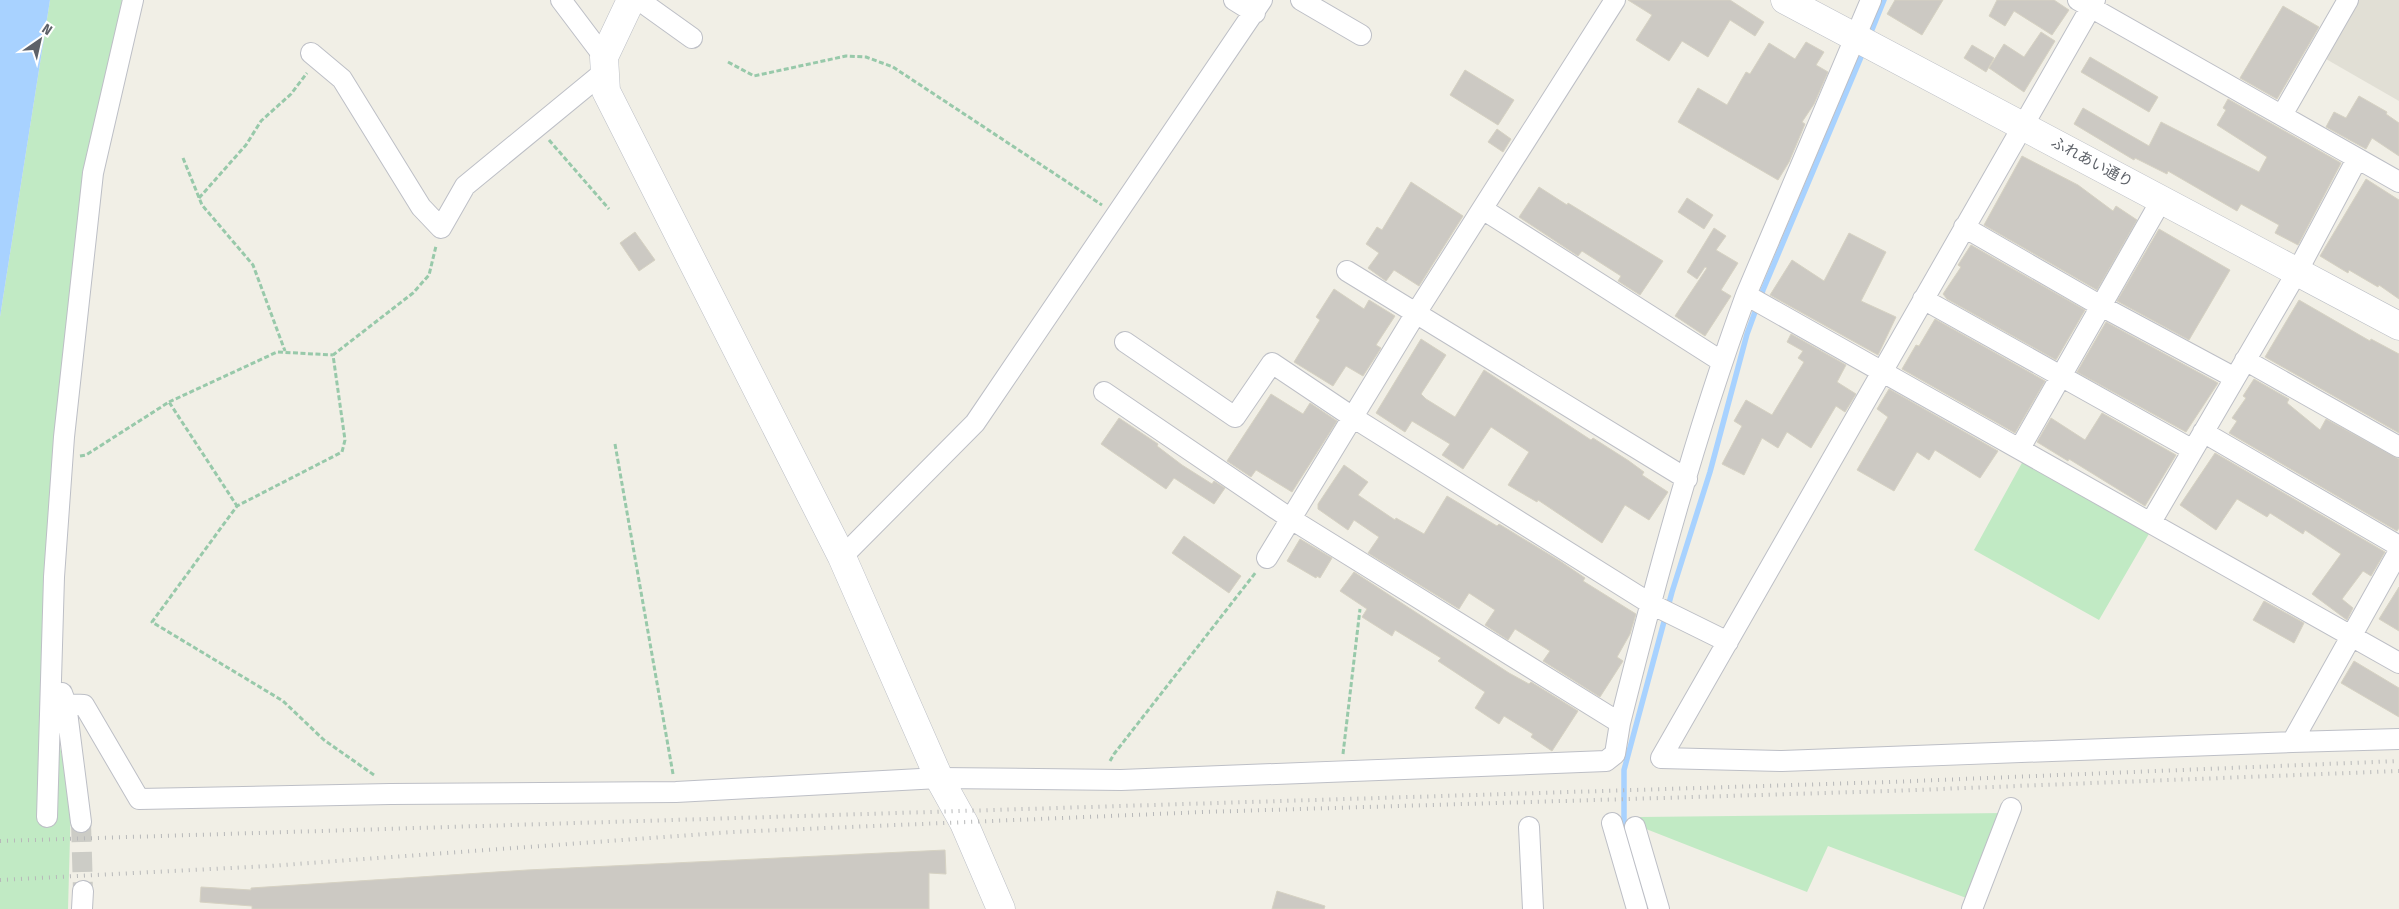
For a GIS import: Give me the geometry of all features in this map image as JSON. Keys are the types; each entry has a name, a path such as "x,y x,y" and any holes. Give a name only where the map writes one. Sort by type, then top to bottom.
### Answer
{"street":[{"path":"46,818 54,577 63,460 93,173 133,0"},
{"path":"561,0 604,64 606,91 842,557 939,778 964,823 1001,909"},
{"path":"315,56 342,79 421,207 440,228 465,186 537,126 604,64 631,0"},
{"path":"638,0 692,38"},
{"path":"842,557 975,423 1258,7 1234,0"},
{"path":"1301,0 1361,35"},
{"path":"1267,558 1354,418 1416,313 1484,210 1616,0"},
{"name":"ふれあい通り","path":"1784,0 2399,326"},
{"path":"66,704 84,705 139,799 390,794 676,792 939,778 1102,780 1606,761 1615,754 1620,723 1651,604 1721,361 1746,295 1871,0"},
{"path":"2282,115 2348,0"},
{"path":"2399,182 2088,2 2023,126 1882,369 1876,384 1661,758 1782,761 2399,739"},
{"path":"2151,522 2297,272 2357,159"},
{"path":"2020,448 2162,199"},
{"path":"1484,210 1721,361"},
{"path":"1964,227 2101,306 2235,378"},
{"path":"1347,271 1687,479"},
{"path":"1746,295 1882,369 2399,663"},
{"path":"1923,299 2193,450"},
{"path":"1125,342 1235,417 1272,363 1354,418 1651,604 1728,642"},
{"path":"2246,360 2399,447"},
{"path":"1104,392 1291,519 1620,723"},
{"path":"2203,432 2399,546"},
{"path":"2292,742 2399,551"},
{"path":"51,661 66,704 81,822"},
{"path":"1972,909 2011,808"},
{"path":"1612,824 1637,909"},
{"path":"1528,827 1532,909"},
{"path":"1635,827 1659,909"}],"path":[{"path":"199,198 246,145 261,121 291,94 315,56"},
{"path":"728,62 754,76 846,56 866,57 893,67 1117,215"},
{"path":"537,126 609,209"},
{"path":"183,158 202,205 253,265 284,351"},
{"path":"63,460 86,455 169,402 277,352 332,354 413,293 429,275 440,228"},
{"path":"332,354 345,440 342,452 237,506 152,622 284,701 324,740 386,784 390,794"},
{"path":"169,402 237,506"},
{"path":"614,444 676,792"},
{"path":"1102,780 1114,754 1267,558"},
{"path":"1340,772 1360,610"}],"shaded area":[{"path":"2358,0 2399,0 2399,101 2326,59"}],"green space":[{"path":"50,0 122,0 81,209 52,466 42,657 71,801 68,909 0,909 0,317"},
{"path":"2023,461 2150,532 2099,620 1974,550"},
{"path":"2005,813 1969,899 1828,846 1807,892 1641,827 1640,817"}],"water":[{"path":"0,0 50,0 0,317"}],"building":[{"path":"1628,0 1730,0 1764,22 1755,36 1730,20 1708,57 1682,41 1669,61 1636,40 1652,15"},
{"path":"1895,0 1943,0 1922,35 1887,14"},
{"path":"1997,0 2054,0 2069,10 2052,35 2014,11 2005,26 1989,16"},
{"path":"2283,6 2319,27 2277,99 2240,78"},
{"path":"2041,32 2055,41 2024,92 1989,68 2004,44 2024,57"},
{"path":"1806,42 1824,52 1816,65 1828,72 1814,104 1802,122 1805,124 1789,162 1778,180 1678,122 1698,88 1727,105 1746,72 1750,74 1769,43 1795,59"},
{"path":"1972,45 1994,58 1986,72 1964,58"},
{"path":"2090,57 2158,97 2149,112 2081,72"},
{"path":"1465,70 1514,100 1498,125 1450,95"},
{"path":"2359,96 2387,112 2386,114 2399,123 2399,156 2372,138 2366,149 2326,127 2334,112 2346,118"},
{"path":"2228,99 2341,163 2298,245 2275,233 2279,225 2241,204 2237,211 2168,171 2167,174 2135,158 2134,160 2074,124 2083,108 2149,146 2161,122 2259,172 2267,157 2217,125 2226,110 2223,108"},
{"path":"1497,129 1511,139 1503,152 1488,142"},
{"path":"2022,156 2078,185 2113,211 2116,206 2137,220 2097,290 1984,225"},
{"path":"2366,179 2399,200 2399,299 2379,285 2378,287 2349,270 2348,273 2320,256"},
{"path":"1411,182 1463,216 1419,286 1394,270 1386,281 1368,268 1379,253 1366,244 1377,227 1382,230"},
{"path":"1539,187 1663,261 1640,295 1618,281 1621,276 1582,251 1578,256 1519,217"},
{"path":"1687,198 1713,215 1704,229 1678,212"},
{"path":"1714,228 1726,236 1716,250 1738,263 1721,290 1731,296 1705,336 1675,316 1707,268 1705,267 1697,279 1687,272"},
{"path":"2159,229 2230,270 2189,340 2117,301"},
{"path":"635,232 655,260 639,271 620,243"},
{"path":"1849,233 1886,252 1861,301 1896,317 1878,355 1770,295 1792,260 1824,281"},
{"path":"1971,245 2085,310 2056,360 1947,299 1943,294 1961,267 1958,265"},
{"path":"1334,289 1364,309 1369,300 1395,316 1376,345 1381,348 1363,376 1346,366 1333,386 1294,362 1320,320 1316,317"},
{"path":"2299,300 2370,341 2371,339 2399,354 2399,433 2265,357"},
{"path":"1935,319 2045,381 2015,433 1902,369 1916,345 1919,346"},
{"path":"2106,322 2218,383 2186,432 2077,372"},
{"path":"1791,334 1846,365 1837,382 1856,394 1845,412 1836,406 1811,448 1787,432 1778,448 1762,438 1744,475 1722,464 1742,426 1734,421 1746,400 1772,415 1804,362 1798,358 1803,351 1787,342"},
{"path":"1421,339 1446,355 1421,394 1426,399 1455,417 1484,370 1591,440 1593,438 1629,461 1644,472 1642,475 1668,492 1649,520 1625,505 1602,543 1538,500 1537,502 1508,485 1529,452 1491,427 1463,469 1442,455 1450,444 1412,421 1405,432 1376,413"},
{"path":"2254,379 2289,399 2287,403 2320,430 2326,419 2399,459 2399,528 2397,531 2229,433 2237,421 2232,418 2246,398 2243,396"},
{"path":"1889,389 1998,451 1980,478 1935,450 1929,460 1917,452 1894,491 1857,470 1888,417 1877,409"},
{"path":"1271,394 1303,414 1310,403 1337,421 1292,492 1256,470 1251,477 1227,461"},
{"path":"2102,413 2176,455 2145,506 2069,459 2068,461 2037,442 2051,418 2085,440"},
{"path":"1119,418 1158,444 1157,446 1182,465 1212,484 1214,481 1225,488 1214,504 1174,478 1166,489 1101,444"},
{"path":"2215,453 2385,552 2371,576 2363,571 2342,599 2353,608 2347,620 2312,594 2341,554 2305,530 2303,534 2270,513 2267,517 2237,499 2216,530 2180,505"},
{"path":"1344,465 1368,482 1358,495 1395,520 1396,518 1424,534 1447,496 1497,526 1499,524 1560,561 1585,578 1583,581 1636,614 1630,634 1617,657 1623,661 1600,697 1543,661 1550,651 1515,629 1508,640 1485,625 1495,610 1469,593 1459,609 1368,553 1379,537 1354,520 1348,530 1318,509 1318,504"},
{"path":"1184,536 1241,576 1229,593 1172,553"},
{"path":"1300,539 1332,558 1320,578 1317,576 1316,578 1287,561"},
{"path":"1354,572 1509,673 1529,684 1531,682 1578,711 1552,751 1531,737 1533,734 1504,716 1499,724 1475,708 1485,692 1438,661 1441,658 1395,630 1392,636 1362,617 1367,609 1340,591"},
{"path":"2399,587 2399,631 2379,619"},
{"path":"2264,601 2304,623 2294,643 2253,620"},
{"path":"2354,661 2399,688 2399,717 2341,683"},
{"path":"945,850 946,874 929,873 929,909 252,909 252,906 200,902 201,887 251,890 251,888 527,870"},
{"path":"1277,891 1325,906 1324,909 1272,909"}],"waterway":[{"path":"1869,37 1884,0"},
{"path":"1627,833 1624,822 1624,770 1672,592 1710,472 1747,334 1763,290 1864,50"}],"tunnel":[{"path":"81,822 83,891"}],"railway":[{"path":"0,841 1890,782 2399,761"},
{"path":"0,880 269,866 732,832 1203,812 1890,791 2399,771"}]}
